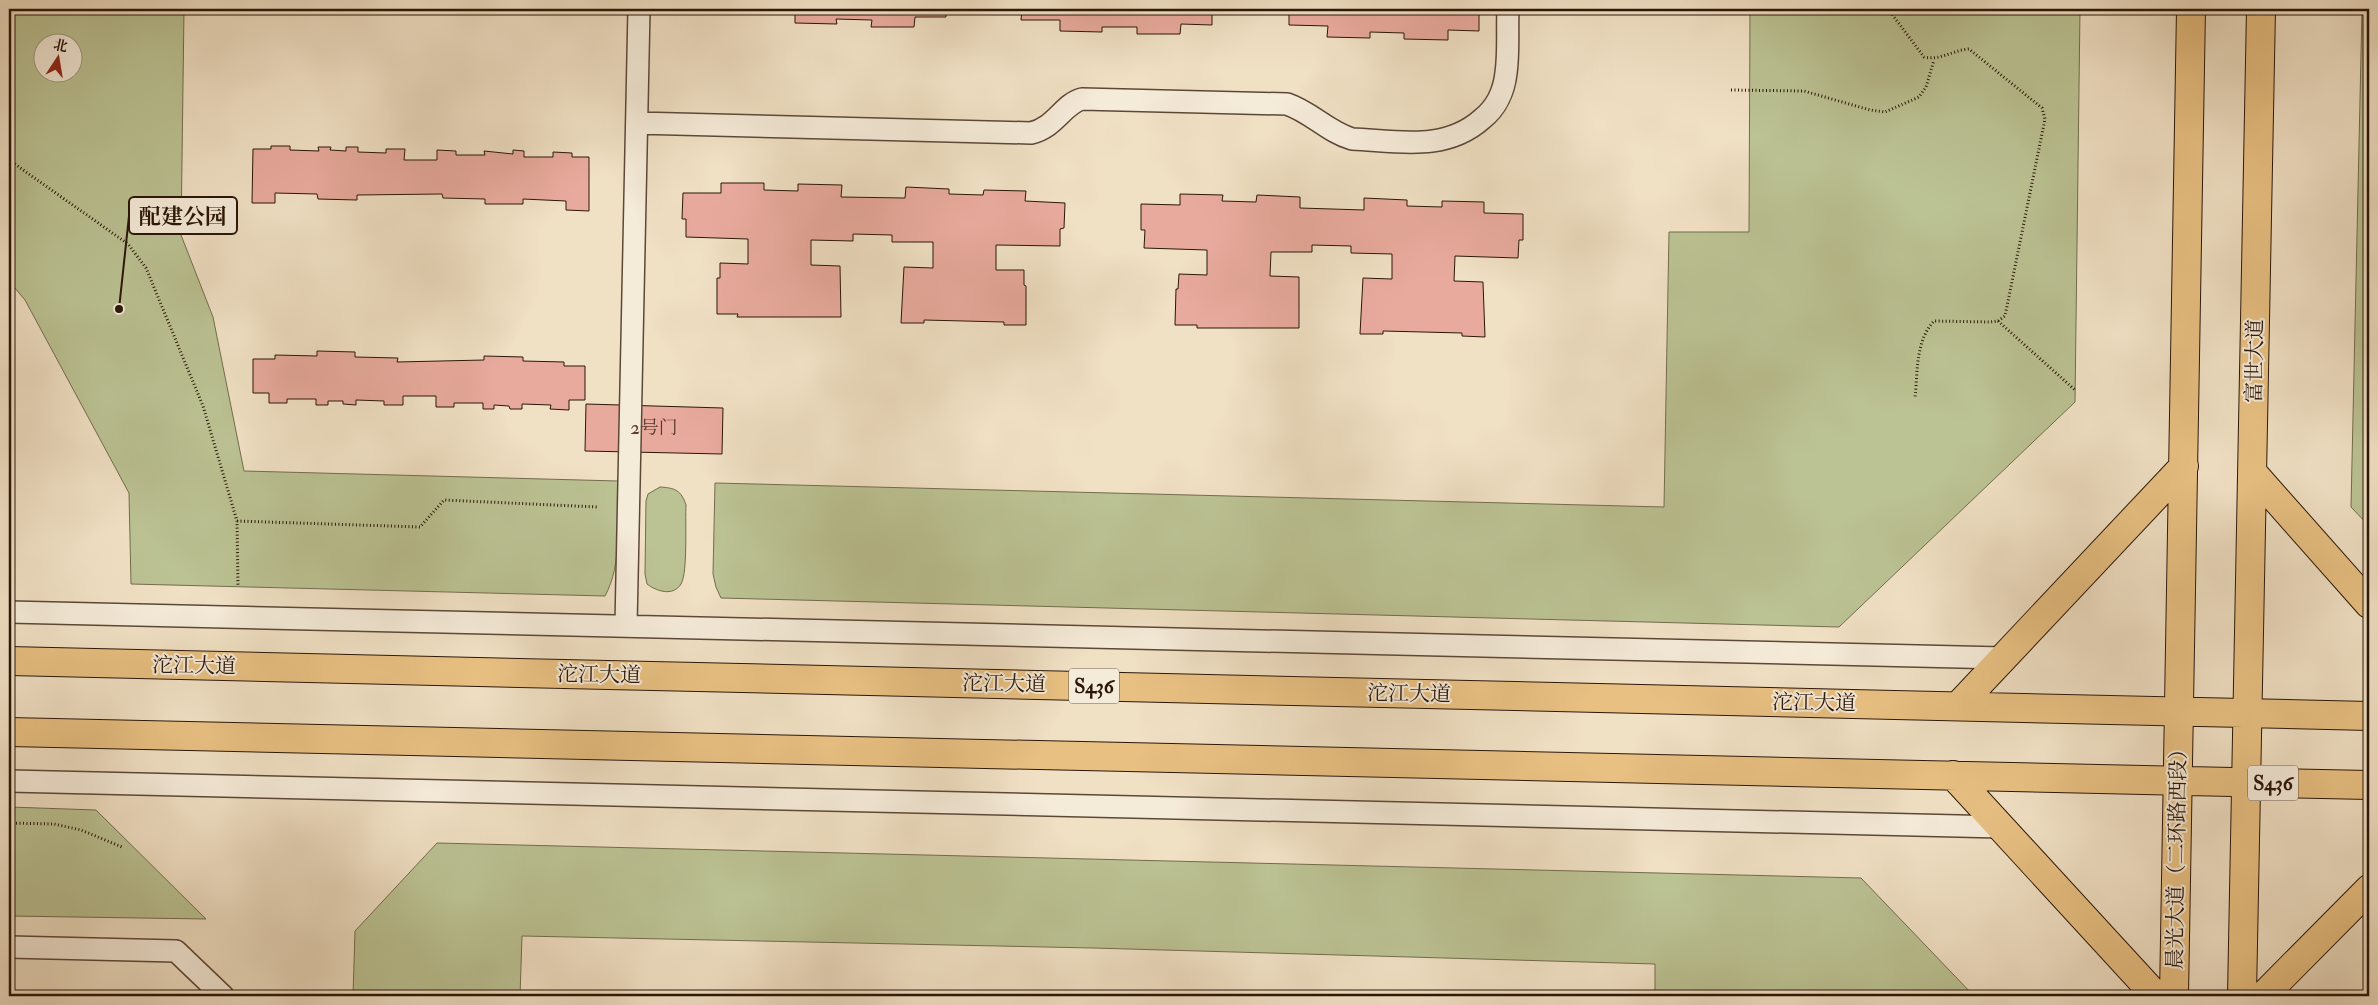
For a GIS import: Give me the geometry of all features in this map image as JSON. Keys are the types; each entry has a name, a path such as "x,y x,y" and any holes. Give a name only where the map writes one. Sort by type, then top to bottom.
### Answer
{"highway":[{"path":"2180,711 2191,9"},
{"name":"富世大道","path":"2248,713 2261,9"},
{"path":"1958,706 2184,466"},
{"path":"2253,473 2369,604"},
{"name":"沱江大道","path":"9,661 2180,711"},
{"name":"S436","path":"2180,711 2369,716"},
{"name":"晨光大道（二环路西段）","path":"2174,996 2180,711"},
{"path":"2242,996 2248,713"},
{"name":"S436","path":"9,732 2369,785"},
{"path":"1954,775 2156,996"},
{"path":"2263,996 2369,889"}],"lane":[{"path":"626,626 639,9"},
{"path":"636,123 1031,133 1049,126 1075,101 1082,99 1287,104 1298,108 1343,137 1427,143 1444,141 1458,136 1492,112 1501,95 1506,74 1508,9"},
{"path":"9,612 2003,658"},
{"path":"9,781 2001,827"},
{"path":"9,947 176,951 223,996"}],"path":[{"path":"1888,9 1924,57 1934,60 1960,49 1969,49 2042,108 2044,119 2005,316 1998,321 1934,321 1925,331 1920,344 1915,398"},
{"path":"1731,90 1804,91 1870,110 1885,112 1919,96 1926,87 1934,60"},
{"path":"9,160 128,244 146,268 203,406 237,521 238,617"},
{"path":"1998,321 2075,390"},
{"path":"237,521 420,527 444,500 628,509"},
{"path":"9,823 54,824 81,830 122,847"}],"green space":[{"path":"9,9 184,9 181,235 213,317 244,471 618,481 617,555 611,583 605,596 131,584 129,493 25,300 9,281"},
{"path":"1750,9 2080,9 2075,402 1839,627 721,598 713,574 715,483 1664,507 1669,232 1749,232"},
{"path":"2362,9 2369,9 2369,526 2351,507"},
{"path":"660,487 670,488 680,493 686,505 685,569 681,584 678,588 669,592 660,591 647,584 645,574 646,501 648,494"},
{"path":"9,807 96,810 206,919 9,916"},
{"path":"437,843 1861,878 1974,996 1655,996 1655,964 1093,948 522,936 520,996 353,996 355,931"}],"building":[{"path":"755,9 946,9 946,17 915,17 914,27 871,27 872,20 836,19 837,24 795,23 795,13 755,12"},
{"path":"1022,9 1212,9 1212,25 1181,24 1180,34 1137,34 1137,27 1102,27 1102,32 1060,31 1060,20 1021,20"},
{"path":"1289,9 1479,9 1479,31 1448,30 1448,40 1404,39 1404,33 1370,32 1370,38 1327,37 1328,26 1289,25"},
{"path":"271,146 290,146 290,150 319,151 318,147 331,147 330,150 346,151 346,147 358,147 358,152 386,153 386,149 405,149 404,160 437,160 437,150 456,151 456,155 485,155 484,151 513,154 513,150 524,151 524,157 553,157 553,152 572,153 572,157 589,157 589,211 566,210 566,201 523,199 523,204 485,204 485,199 443,198 442,194 357,195 357,200 318,199 317,194 275,193 275,203 252,203 253,149 271,149"},
{"path":"721,183 764,183 764,190 798,191 798,184 842,185 841,197 905,198 906,187 949,189 949,194 983,195 984,190 1026,191 1025,201 1065,203 1064,228 1060,229 1060,246 996,245 996,270 1024,270 1026,325 1004,325 1004,322 924,320 924,323 901,323 904,267 933,268 933,242 892,242 892,235 853,234 853,241 811,240 811,265 840,266 841,317 737,317 738,314 717,314 717,278 720,278 720,263 748,264 748,239 686,237 686,219 682,219 683,193 721,193"},
{"path":"1180,194 1223,195 1222,201 1256,202 1257,195 1300,197 1300,208 1364,210 1364,198 1407,200 1407,206 1442,207 1442,201 1484,202 1484,213 1523,214 1523,240 1519,240 1518,258 1455,256 1454,281 1483,282 1485,337 1462,336 1462,333 1383,331 1383,334 1360,334 1363,278 1392,279 1392,254 1351,253 1351,246 1312,245 1312,252 1271,252 1270,276 1299,277 1299,328 1197,328 1197,325 1175,325 1176,289 1178,289 1179,274 1207,275 1207,250 1144,248 1145,230 1141,230 1141,204 1180,205"},
{"path":"317,351 355,352 355,357 398,358 397,362 484,360 484,356 523,357 523,361 564,362 564,366 585,366 585,400 569,400 569,410 550,409 551,405 522,404 522,409 510,409 509,406 494,405 494,409 483,409 483,403 454,403 454,407 436,407 436,396 403,396 403,405 384,405 384,401 356,400 356,405 343,404 343,401 328,401 328,405 316,405 316,399 287,399 287,403 269,403 269,393 253,393 253,359 275,359 275,355 317,356"},
{"path":"586,404 723,408 722,454 585,451"}],"place":[{"name":"配建公园","path":"119,309"}]}
